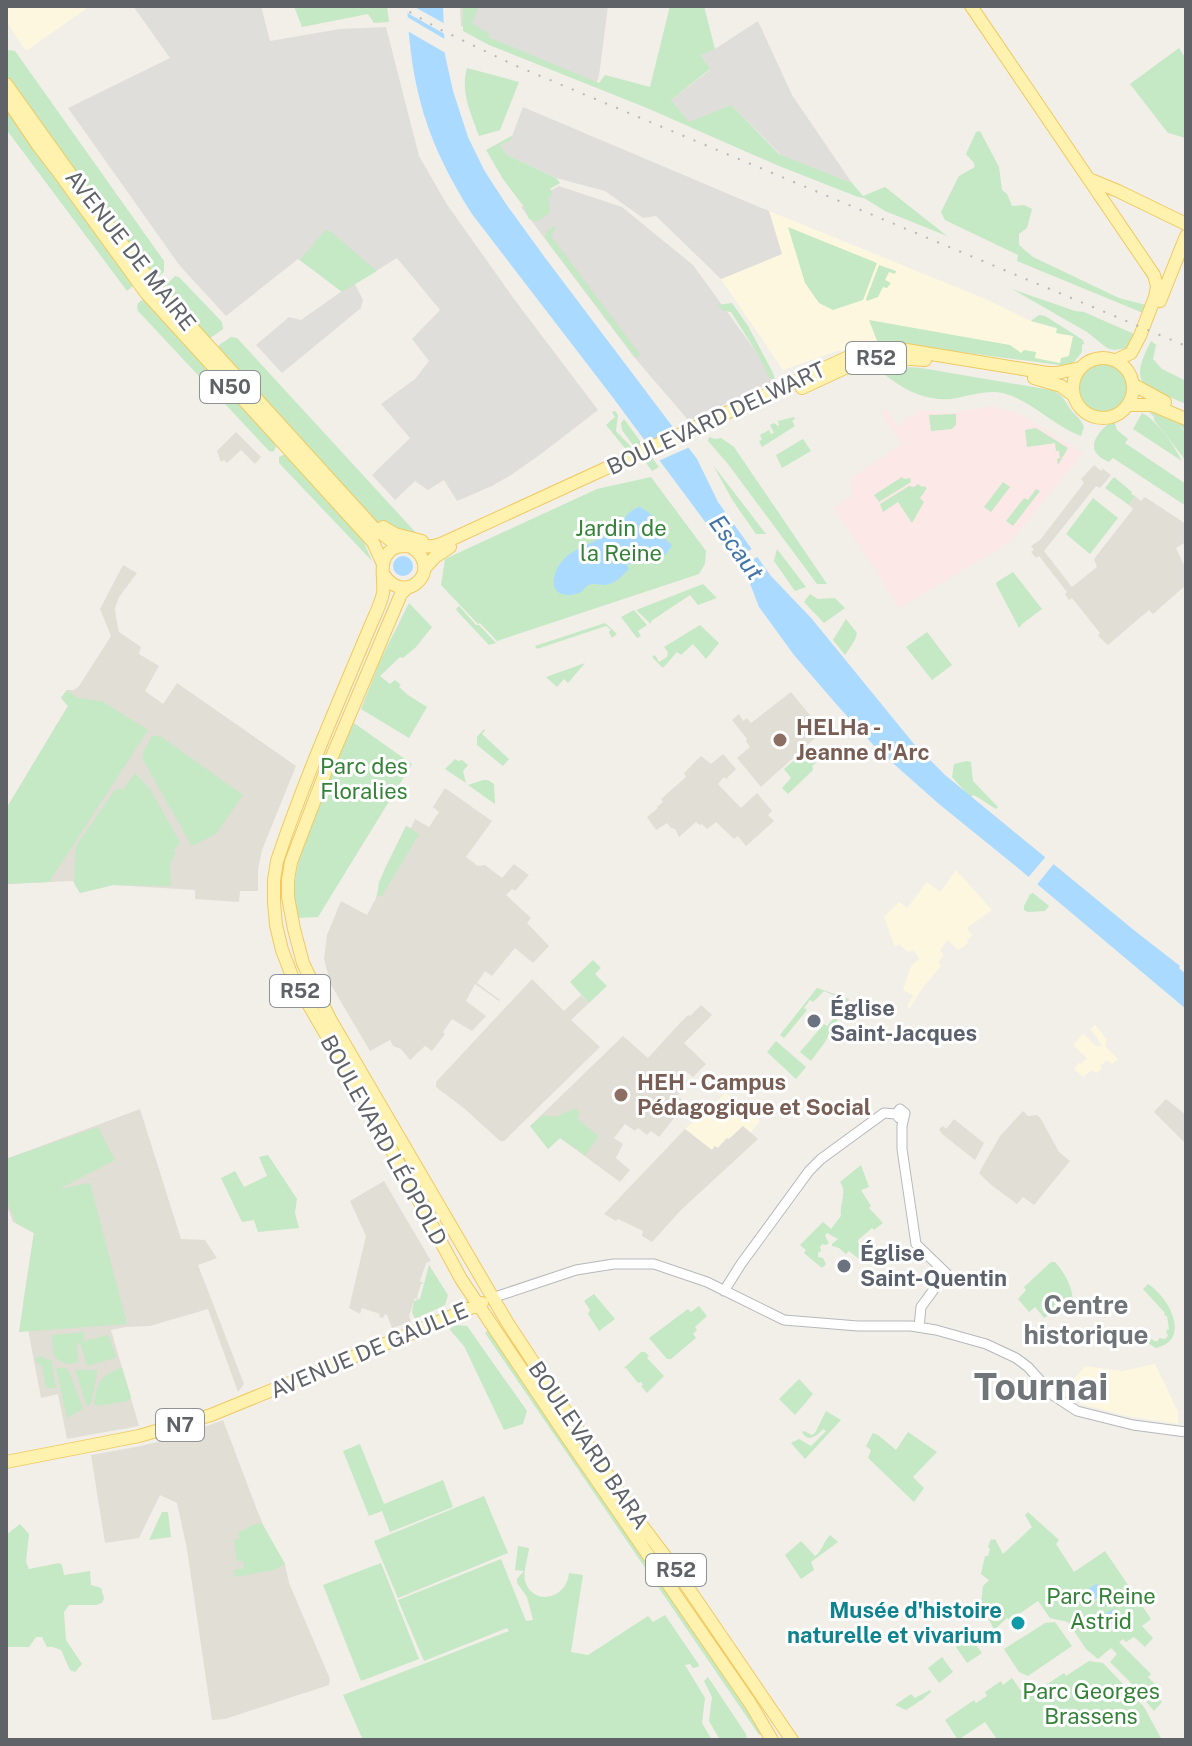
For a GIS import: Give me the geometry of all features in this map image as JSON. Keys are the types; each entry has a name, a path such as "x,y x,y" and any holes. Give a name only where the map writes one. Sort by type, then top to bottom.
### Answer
{"main road":[{"path":"971,6 1154,275 1157,286 1155,297 1140,336 1131,353 1116,360 1127,368 1132,380 1168,404 1186,411"},
{"name":"AVENUE DE MAIRE","path":"6,84 156,288 373,527 405,547"},
{"name":"AVENUE DE MAIRE","path":"6,98 146,293 375,545 384,570"},
{"path":"1089,179 1186,224"},
{"path":"1128,405 1132,380 1186,236"},
{"path":"1154,275 1169,277"},
{"name":"BOULEVARD DELWART","path":"405,547 433,548 708,426 855,354 881,348 906,349 1047,373 1080,368"},
{"name":"BOULEVARD DELWART","path":"708,426 731,421 845,368 879,357 914,359 1033,378 1061,386 1073,395"},
{"name":"R52","path":"1080,368 1098,358 1116,360"},
{"path":"1073,395 1080,368"},
{"name":"R52","path":"1073,395 1080,408 1094,417 1110,418 1128,405 1152,405 1186,419"},
{"name":"BOULEVARD DELWART","path":"425,568 444,550 529,513 625,464"},
{"path":"366,518 395,534 441,544"},
{"path":"366,536 377,578 376,612"},
{"path":"405,547 421,556 425,568"},
{"name":"R52","path":"376,612 383,596 388,553 405,547"},
{"name":"R52","path":"407,588 418,582 425,568"},
{"path":"384,570 394,585 407,588"},
{"name":"BOULEVARD LÉOPOLD","path":"407,588 391,617 298,839 291,862 288,897 303,963 324,1008 484,1302"},
{"name":"BOULEVARD LÉOPOLD","path":"376,612 286,834 277,861 274,902 282,950 292,976 450,1257 484,1302"},
{"name":"AVENUE DE GAULLE","path":"6,1462 139,1436 200,1418 484,1302"},
{"name":"BOULEVARD BARA","path":"484,1302 530,1372 549,1396 563,1406 634,1515 771,1709 788,1740"},
{"name":"BOULEVARD BARA","path":"484,1302 750,1703"},
{"name":"R52","path":"750,1703 788,1740"},
{"name":"R52","path":"750,1703 772,1740"}],"street":[{"path":"1103,200 1107,189 1111,188"},
{"path":"724,1291 821,1159 884,1113 900,1116 916,1244 946,1273 921,1307 919,1327"},
{"path":"484,1302 571,1272 610,1265 650,1264 707,1282 784,1320 858,1326 899,1325 963,1337 1006,1352 1028,1367 1054,1396 1081,1412 1133,1425 1186,1432"}],"shaded area":[{"path":"6,6 90,6 26,51 6,21"},
{"path":"133,6 261,6 270,41 340,29 386,27 419,156 446,203 598,410 541,454 492,486 457,501 444,480 428,490 415,481 395,500 372,475 410,438 381,404 415,379 429,361 412,339 440,310 397,258 355,284 363,300 361,308 282,373 256,345 289,317 301,320 342,291 298,259 226,316 180,266 68,108 170,58"},
{"path":"460,6 608,6 596,84 461,26"},
{"path":"758,21 792,95 852,183 781,155 731,105 689,123 671,100 710,70 701,54 715,49"},
{"path":"523,107 769,211 782,254 721,279 656,216 643,218 605,191 556,178 507,155 500,145 511,139"},
{"path":"559,186 622,207 693,265 774,381 689,421 634,357 521,207"},
{"path":"769,211 983,298 1031,321 1057,329 1057,333 1073,336 1066,366 900,344 837,351 783,370 721,279 782,254"},
{"path":"993,406 1024,416 1083,453 1010,542 899,608 834,509 852,495 851,478 902,444 881,413 886,410 898,427 909,416 917,415 918,410 950,413"},
{"path":"236,432 261,457 255,464 241,450 227,463 224,460 221,462 217,451"},
{"path":"1094,465 1111,475 1100,488 1096,486 1044,551 1072,587 1097,567 1094,559 1133,509 1129,505 1135,496 1141,501 1145,497 1186,524 1186,542 1176,548 1186,569 1186,585 1153,614 1149,610 1108,645 1098,636 1100,633 1072,598 1069,600 1065,594 1067,592 1039,556 1036,558 1031,552 1034,550 1031,546 1040,540 1084,483 1081,479"},
{"path":"123,565 137,573 119,597 115,608 119,632 141,647 139,654 159,666 145,691 163,704 177,683 296,766 262,850 258,891 240,891 239,902 195,899 195,890 113,885 80,893 73,881 6,884 6,809 68,706 61,698 67,690 79,686 111,636 100,609"},
{"name":"HELHa - Jeanne d'Arc","path":"791,692 823,731 761,787 737,758 750,747 732,720 739,714 743,721 747,718 751,723"},
{"path":"723,754 736,769 718,784 741,808 757,793 772,811 768,815 774,821 746,846 738,836 734,839 716,822 707,829 696,822 679,837 667,823 656,830 647,817 663,802 661,799 686,777 684,773 701,756 711,764"},
{"path":"445,788 492,821 466,857 478,866 485,865 502,878 514,864 529,875 515,891 512,889 506,895 531,918 527,923 549,946 533,963 515,948 492,976 485,971 477,983 500,1000 475,984 466,1001 486,1016 472,1031 452,1019 432,1051 425,1046 410,1060 390,1040 370,1051 331,985 324,959 327,935 341,901 367,915 376,898 384,870 406,826 411,828 415,819 429,827 439,812 433,807"},
{"path":"956,870 992,910 967,928 972,936 958,950 948,940 940,950 944,955 938,962 941,966 910,1008 907,1007 913,995 903,990 911,966 919,959 914,950 908,952 899,944 895,947 884,917 899,902 907,908 927,882 940,892"},
{"path":"532,979 564,1011 581,995 589,1003 571,1020 600,1047 504,1141 500,1141 436,1087 436,1082"},
{"name":"HEH - Campus Pédagogique et Social","path":"701,1005 712,1015 684,1043 706,1064 693,1077 685,1071 682,1076 688,1081 678,1096 682,1100 680,1102 674,1097 669,1104 672,1107 669,1111 675,1117 659,1137 651,1131 647,1135 638,1128 635,1131 625,1124 614,1138 623,1144 616,1158 630,1170 620,1182 560,1138 548,1149 530,1126 623,1036 648,1058"},
{"path":"1095,1025 1107,1040 1105,1046 1118,1059 1112,1064 1107,1060 1097,1073 1092,1070 1083,1077 1074,1069 1087,1058 1073,1045 1083,1034 1096,1046 1102,1047 1090,1029"},
{"path":"726,1093 760,1121 750,1133 742,1126 712,1150 685,1129"},
{"path":"1166,1099 1186,1115 1186,1144 1154,1112"},
{"path":"140,1109 181,1239 205,1240 217,1258 198,1265 244,1384 238,1392 208,1309 150,1326 111,1330 139,1426 67,1439 58,1394 41,1398 23,1303 34,1233 13,1222 6,1204 6,1159"},
{"path":"1023,1111 1028,1116 1037,1115 1041,1119 1059,1152 1070,1161 1034,1205 1023,1197 1017,1204 979,1173 1000,1136"},
{"path":"954,1119 984,1143 975,1160 939,1129 943,1126 946,1129"},
{"path":"743,1126 758,1139 681,1210 652,1242 642,1236 643,1231 604,1214 685,1129 712,1150"},
{"path":"384,1181 431,1261 426,1263 420,1281 424,1284 421,1284 418,1300 415,1298 409,1316 411,1322 392,1328 385,1314 383,1318 362,1308 360,1314 349,1308 366,1236 350,1201"},
{"path":"1155,1364 1178,1412 1178,1424 1127,1416 1081,1404 1067,1387 1085,1366 1122,1371"},
{"path":"223,1420 266,1532 285,1564 289,1583 330,1679 329,1685 225,1719 212,1720 187,1549 177,1503 160,1495 139,1538 105,1543 91,1455 178,1437"}],"green space":[{"path":"294,6 387,6 389,22 374,23 368,14 302,27"},
{"path":"463,6 479,6 472,23 489,34 488,37 599,83 605,75 650,87 670,6 704,6 715,49 701,55 710,69 671,100 689,122 731,105 779,154 852,183 863,196 885,187 947,236 885,211 864,198 779,166 647,108 489,45 463,31"},
{"path":"1179,48 1186,59 1186,138 1168,133 1130,84"},
{"path":"15,51 164,261 164,272 157,278 151,278 6,74 6,52"},
{"path":"467,68 519,82 500,130 479,136 466,94"},
{"path":"6,106 134,285 127,291 6,129"},
{"path":"980,131 999,167 1002,190 1012,206 1024,205 1032,209 1027,228 1019,234 1019,245 1033,257 1119,298 1150,306 1143,313 1017,261 1018,255 945,220 941,212 959,176 975,167 966,154 976,132"},
{"path":"513,135 511,140 500,145 507,155 556,178 560,183 550,189 553,193 548,198 549,213 537,222 529,219 486,150"},
{"path":"554,226 551,236 641,356 635,357 547,241 546,232"},
{"path":"788,227 877,263 863,300 833,310 819,303 805,283"},
{"path":"326,229 377,271 342,292 300,260"},
{"path":"879,265 896,271 895,274 889,272 885,280 891,283 887,288 883,287 878,297 867,301 866,299"},
{"path":"175,276 222,322 223,329 209,339 163,291"},
{"path":"1012,289 1084,312 1134,334 1127,348 1107,348 1087,332"},
{"path":"147,301 274,439 276,447 273,452 138,311 138,303"},
{"path":"732,303 748,326 775,380 769,377 731,312 717,305"},
{"path":"1039,315 1083,340 1082,352 1073,363 1066,366 900,344 879,346 869,320 1010,345 1021,353 1024,350 1036,352 1035,358 1060,363 1061,358 1069,356 1073,336 1056,333 1057,328 1031,321"},
{"path":"231,337 237,338 418,535 392,529 370,518 218,351 219,345"},
{"path":"1151,341 1156,345 1153,359 1162,369 1186,381 1186,404 1144,384 1140,369"},
{"path":"1103,362 1121,369 1128,387 1121,405 1103,412 1085,405 1078,387 1085,369"},
{"path":"874,365 921,368 1051,390 1063,398 1084,427 1081,436 1016,398 1000,393 945,399 922,396 901,386"},
{"path":"1148,411 1186,426 1186,430 1178,427 1186,431 1186,461 1154,417"},
{"path":"612,412 618,415 616,431 634,450 628,452 606,425 615,417"},
{"path":"1142,413 1159,427 1182,461 1133,429"},
{"path":"956,414 956,425 952,429 931,431 929,415"},
{"path":"794,417 792,421 795,426 762,447 760,435 769,430 771,434 774,433 770,425 774,423 778,426 778,421"},
{"path":"624,419 659,467 652,471 622,430"},
{"path":"1114,421 1117,430 1128,439 1125,443 1186,484 1186,506 1113,458 1109,462 1097,454 1094,450 1095,440"},
{"path":"1036,428 1068,448 1058,465 1057,459 1060,458 1055,443 1027,447 1025,430"},
{"path":"709,437 721,438 734,447 827,584 817,584 708,441"},
{"path":"803,439 811,451 782,468 776,455"},
{"path":"285,454 362,538 372,561 279,463 279,457"},
{"path":"713,465 766,534 756,534"},
{"name":"Jardin de la Reine","path":"651,477 706,551 705,564 699,574 497,641 441,585 445,559 597,489"},
{"path":"902,477 910,478 911,482 879,502 874,495"},
{"path":"1114,477 1135,496 1129,505 1105,488"},
{"path":"1003,482 1010,487 991,512 984,507"},
{"path":"918,484 927,488 920,498 924,502 912,523 898,502 883,512 880,504 909,486"},
{"path":"1036,489 1040,491 1013,526 1006,521 1024,498 1028,500"},
{"path":"1093,498 1118,518 1090,554 1066,534"},
{"path":"777,549 806,587 795,591 774,561"},
{"path":"1013,572 1042,609 1019,628 996,584"},
{"path":"703,584 717,598 698,605 690,595 651,621 651,624 636,610"},
{"path":"810,594 818,599 835,598 845,608 824,623 804,602"},
{"path":"409,603 432,627 416,647 380,676 390,684 395,680 408,695 427,707 409,738 361,709 380,661"},
{"path":"459,606 496,643 489,645 458,612 456,609"},
{"path":"634,610 647,625 638,631 641,636 637,638 621,617"},
{"path":"846,619 857,633 845,655 833,640"},
{"path":"605,623 617,634 612,638 611,630 606,626 537,649 535,646"},
{"path":"700,625 719,643 706,659 693,644 681,655 677,652 663,668 652,657 655,655 659,662 667,657 664,647"},
{"path":"927,632 952,665 932,680 906,647"},
{"path":"585,663 568,683 564,679 557,687 546,677"},
{"path":"67,690 78,698 102,701 148,730 49,882 6,884 6,809 68,706 61,698"},
{"name":"Parc des Floralies","path":"354,723 412,764 318,917 296,918 294,887 300,853 328,778"},
{"path":"484,729 482,734 509,759 503,766 477,745 477,737"},
{"path":"152,736 160,736 243,795 216,834 192,846 143,760 143,752"},
{"path":"805,751 816,763 812,766 813,770 788,794 782,788 791,778 784,769"},
{"path":"455,759 468,765 463,771 466,783 445,769"},
{"path":"971,762 973,781 998,807 996,809 974,795 970,797 952,777 954,764"},
{"path":"135,773 150,789 180,842 170,863 171,886 113,885 80,893 74,883 76,846 114,791 118,788 123,790"},
{"path":"483,780 494,784 495,804 468,785"},
{"path":"406,826 419,834 382,896 377,896 379,882"},
{"path":"1033,893 1049,906 1045,911 1024,910"},
{"path":"593,960 601,968 595,974 607,986 589,1003 570,982"},
{"path":"817,988 849,999 811,1061 800,1052 824,1024 827,1026 833,1019 831,1016 840,1004 835,996 824,991 813,1002 810,1000 804,1008 807,1010 784,1038 780,1035"},
{"path":"776,1041 806,1067 796,1079 767,1052"},
{"path":"576,1108 580,1113 577,1118 598,1136 597,1139 585,1155 560,1138 548,1149 530,1126 543,1115 556,1117"},
{"path":"98,1127 115,1160 59,1189 90,1183 127,1324 19,1332 34,1233 16,1223 6,1199 6,1159"},
{"path":"268,1155 297,1199 295,1213 299,1228 258,1232 254,1220 242,1222 221,1178 235,1171 244,1187 267,1176 259,1157"},
{"path":"861,1165 869,1187 861,1190 871,1206 869,1208 883,1223 858,1240 866,1254 860,1260 849,1251 846,1254 832,1246 838,1239 827,1233 825,1236 829,1243 822,1244 818,1253 826,1264 822,1268 804,1253 806,1250 800,1245 823,1222 831,1229 841,1216 843,1190 840,1182"},
{"path":"1051,1262 1055,1262 1064,1275 1073,1300 1044,1318 1035,1307 1029,1312 1018,1299 1026,1290 1024,1287"},
{"path":"429,1265 448,1295 445,1305 415,1319 412,1312 414,1301 420,1299"},
{"path":"1148,1284 1163,1298 1175,1328 1167,1343 1156,1348 1143,1340 1165,1339 1169,1329 1167,1316 1143,1289"},
{"path":"594,1294 615,1319 599,1331 584,1301"},
{"path":"699,1306 707,1316 695,1327 697,1330 693,1334 696,1338 667,1359 649,1338 688,1309 691,1312"},
{"path":"452,1325 467,1326 527,1411 523,1424 504,1430 464,1346 450,1330"},
{"path":"488,1330 762,1733 759,1735 485,1333"},
{"path":"84,1332 84,1339 77,1345 78,1362 65,1363 54,1356 52,1335"},
{"path":"108,1335 115,1358 87,1366 80,1342"},
{"path":"641,1352 649,1356 647,1358 664,1376 647,1393 641,1382 638,1383 626,1368 623,1369"},
{"path":"42,1356 51,1360 56,1388 46,1388 42,1366 35,1361 35,1358"},
{"path":"56,1368 69,1371 83,1409 67,1418"},
{"path":"122,1368 131,1397 128,1401 99,1406 94,1404 101,1380"},
{"path":"75,1370 98,1370 89,1406 86,1404"},
{"path":"799,1379 813,1394 795,1415 779,1399"},
{"path":"826,1411 841,1420 805,1459 791,1443 799,1439 811,1446 826,1431 823,1429 810,1438 802,1432 815,1433"},
{"path":"908,1432 937,1452 913,1477 924,1488 914,1502 868,1458 871,1450 866,1446 873,1433 896,1450"},
{"path":"360,1444 384,1504 443,1480 453,1507 390,1532 382,1511 369,1516 343,1451"},
{"path":"484,1496 508,1553 398,1598 374,1541"},
{"path":"162,1512 168,1512 171,1537 149,1540"},
{"name":"Parc Reine Astrid","path":"1028,1512 1059,1540 1056,1544 1074,1572 1105,1551 1151,1619 1142,1626 1153,1638 1145,1647 1134,1637 1119,1642 1151,1674 1148,1677 1155,1684 1150,1688 1162,1702 1154,1711 1110,1662 1117,1654 1111,1648 1098,1659 1086,1649 1068,1622 1050,1618 1038,1601 1010,1620 1007,1618 994,1630 988,1617 983,1614 983,1586 989,1580 981,1574 991,1539 995,1539 1003,1554 1032,1527 1025,1515"},
{"path":"262,1523 285,1564 274,1570 235,1577 234,1570 244,1568 243,1561 237,1561 234,1540 240,1539 238,1533"},
{"path":"20,1524 29,1534 26,1562 29,1569 59,1563 64,1575 90,1571 91,1585 101,1588 102,1603 69,1605 64,1612 66,1640 82,1664 75,1672 70,1670 61,1650 47,1647 42,1637 36,1637 29,1647 6,1647 6,1535"},
{"path":"830,1535 838,1542 811,1562 814,1570 801,1579 785,1555 801,1541 815,1556"},
{"path":"518,1546 529,1548 525,1581 535,1594 542,1597 556,1594 567,1582 569,1573 583,1575 571,1652 588,1655 648,1616 653,1622 665,1615 699,1665 693,1668 690,1664 685,1665 705,1698 702,1723 712,1740 363,1740 343,1695 509,1631 507,1628 424,1661 398,1600 501,1559 526,1621 533,1620 527,1597 517,1583 524,1571 515,1570"},
{"path":"381,1563 419,1659 361,1681 323,1585"},
{"path":"1055,1622 1072,1646 1028,1676 1019,1672 1004,1649 1045,1623"},
{"path":"970,1637 982,1653 967,1663 956,1647"},
{"path":"942,1657 953,1672 939,1683 928,1668"},
{"name":"Parc Georges Brassens","path":"1089,1661 1103,1663 1124,1685 1144,1707 1162,1740 994,1740 996,1738 985,1722 958,1740 945,1720 974,1700 976,1703 987,1696 985,1692 1001,1681 1003,1685 1012,1678 1026,1698"},
{"path":"708,1677 747,1740 720,1740 709,1721 712,1697 704,1681"},
{"path":"930,1690 923,1699 906,1710 895,1705 911,1694 915,1698"}],"water":[{"name":"Escaut","path":"407,6 443,6 445,55 453,91 468,137 484,170 546,259 697,459 718,502 771,576 812,619 914,744 945,775 1180,966 1186,974 1186,1009 877,749 794,655 759,607 749,581 472,214 456,188 433,139 417,90"},
{"path":"639,507 650,514 659,534 672,545 664,555 657,560 637,560 627,565 629,569 608,585 591,584 576,594 567,595 556,590 554,579 564,559 613,532 629,513"},
{"path":"403,556 410,559 413,566 410,573 403,576 396,573 393,566 396,559"},
{"path":"1096,1584 1103,1590 1102,1594 1087,1604 1081,1599 1081,1594"},
{"path":"1113,1609 1119,1618 1101,1628 1097,1619"}],"pier":[{"path":"403,6 413,6 447,25 448,36 404,11"},
{"path":"404,15 448,41 449,55 404,29"},
{"path":"679,429 692,446 656,462 644,445"},
{"path":"755,547 761,555 735,569 730,562"},
{"path":"1048,854 1056,861 1035,887 1026,880"}],"railway":[{"path":"399,6 514,65 1186,346"}],"place":[{"name":"HELHa - Jeanne d'Arc","path":"780,740"},
{"name":"Église Saint-Jacques","path":"814,1021"},
{"name":"HEH - Campus Pédagogique et Social","path":"621,1095"},
{"name":"Église Saint-Quentin","path":"844,1266"},
{"name":"Musée d'histoire naturelle et vivarium","path":"1018,1623"}],"district":[{"name":"Centre historique","path":"1086,1319"},
{"name":"Tournai","path":"1041,1386"}]}
